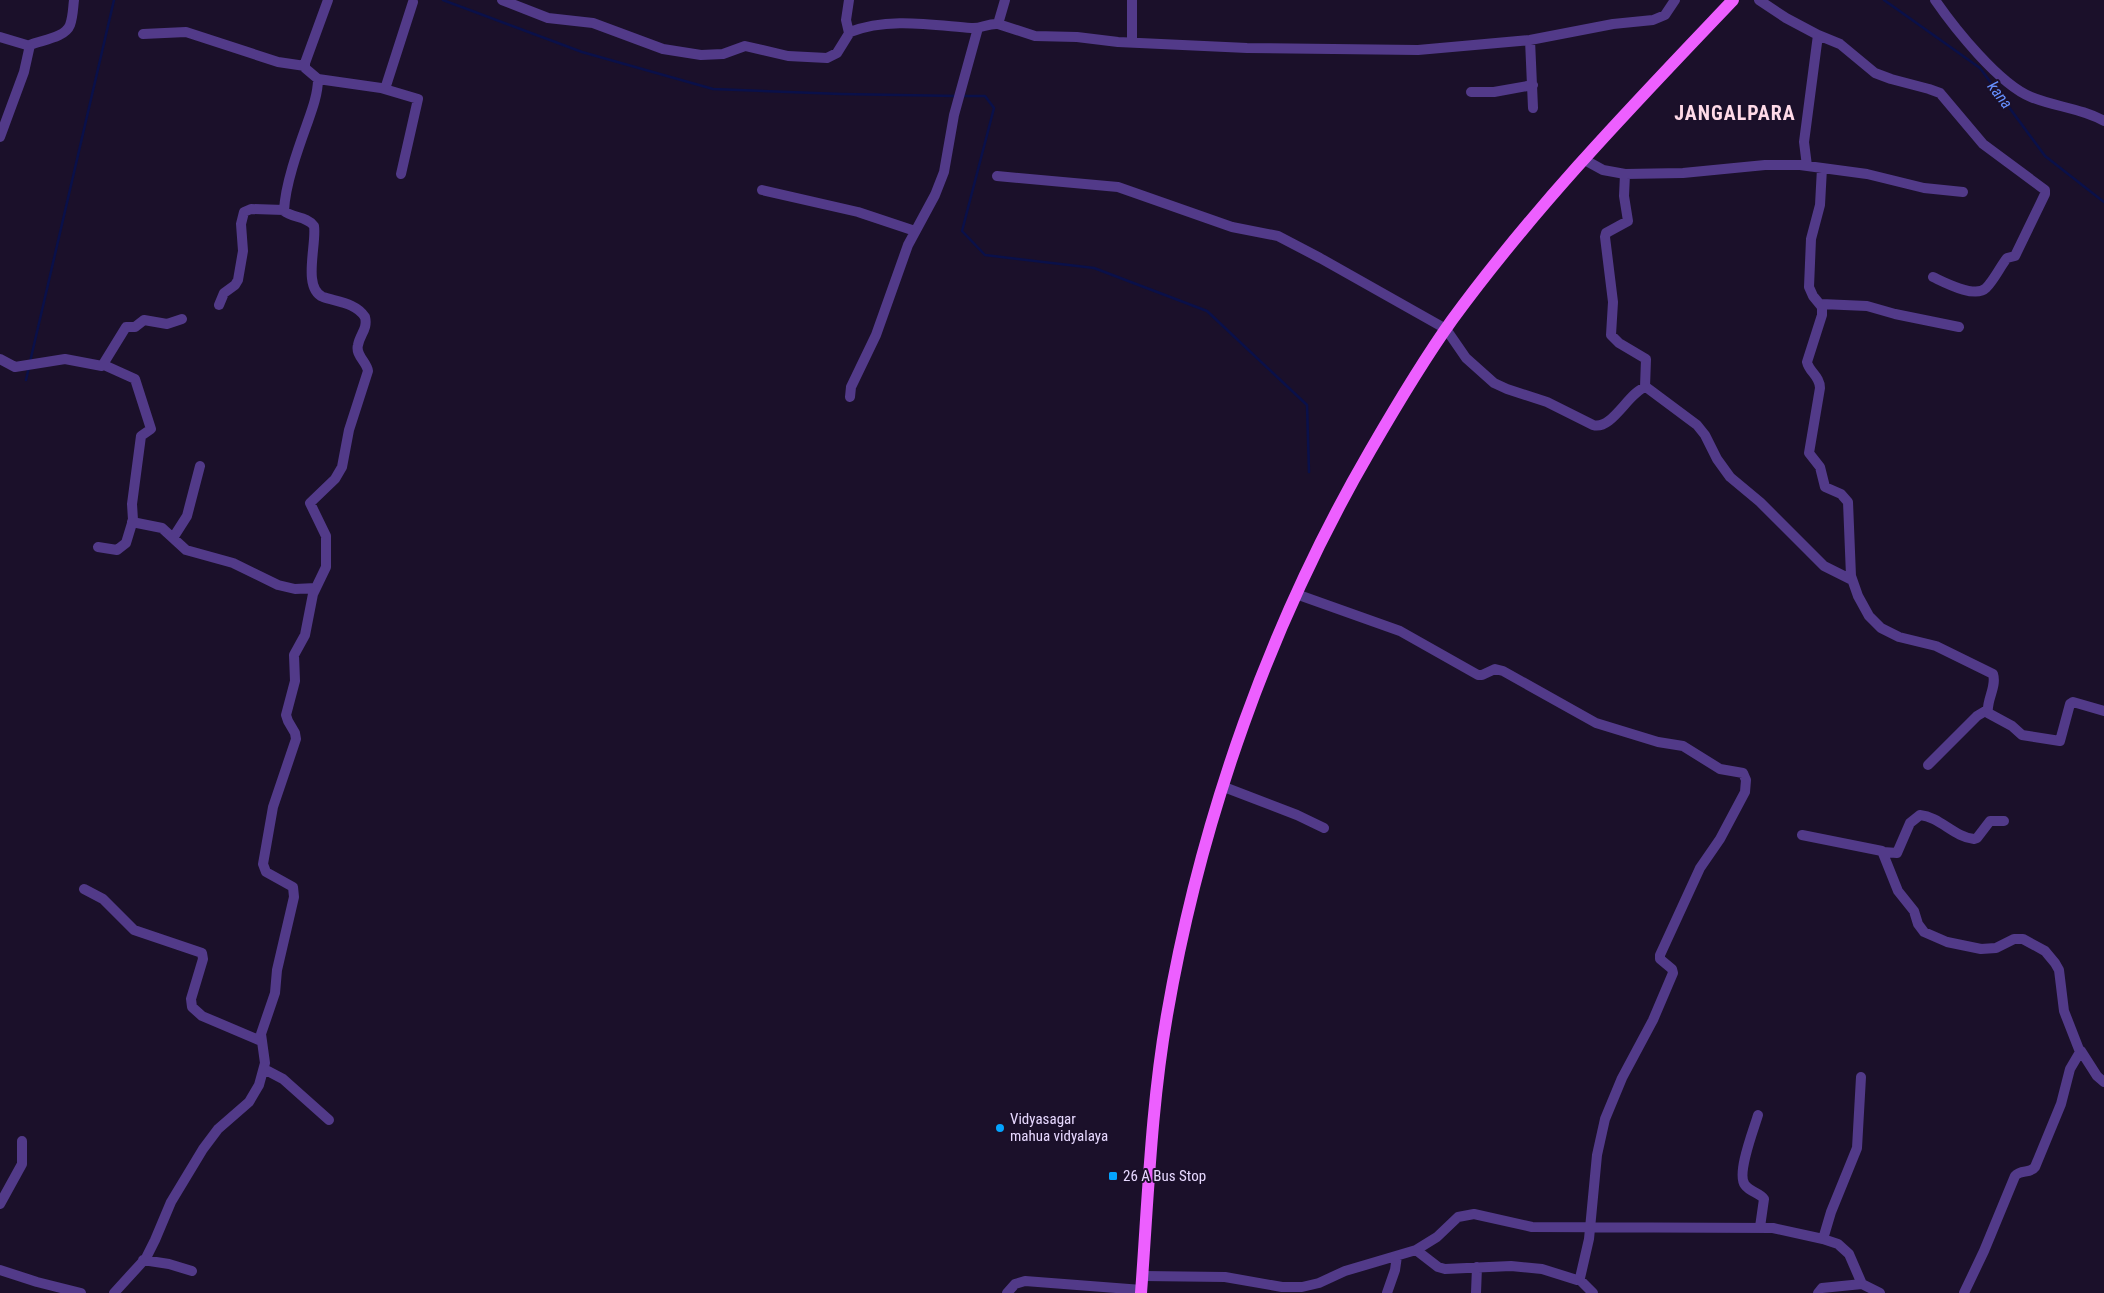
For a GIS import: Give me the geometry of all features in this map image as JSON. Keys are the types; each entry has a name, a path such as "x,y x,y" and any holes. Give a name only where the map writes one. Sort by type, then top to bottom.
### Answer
{"main road":[{"path":"1141,1291 1154,1117 1167,1014 1199,869 1224,786 1265,668 1296,594 1347,490 1398,402 1446,329 1528,222 1583,160 1733,0"}],"street":[{"path":"0,37 30,46 67,30 70,24 74,0"},
{"path":"305,66 328,0"},
{"path":"502,0 548,18 593,23 663,49 701,55 723,54 744,46 788,56 827,58 837,53 849,33 870,27 900,24 933,24 978,28 992,23 1040,37 1068,37 1132,43 1390,51 1446,49 1530,40 1613,24 1658,19 1665,14 1675,0"},
{"path":"849,0 846,20 849,33"},
{"path":"998,24 1005,0"},
{"path":"1132,0 1132,43"},
{"path":"1759,0 1786,18 1840,44 1875,73 1940,93 1984,144 2045,190 2045,194 2015,256 2007,258 1985,289 1977,291 1962,289 1933,277"},
{"path":"1936,0 1959,31 1997,74 2024,94 2104,120"},
{"path":"386,89 413,2"},
{"path":"850,397 851,389 876,335 897,272 915,231 935,195 944,172 954,115 978,28"},
{"path":"143,34 186,32 278,62 305,66 318,79 386,89 418,99 401,174"},
{"path":"1807,166 1804,142 1818,35"},
{"path":"1530,40 1533,108"},
{"path":"0,137 21,80 30,46"},
{"path":"284,210 296,157 312,110 318,79"},
{"path":"1471,92 1494,92 1533,85"},
{"path":"1583,160 1603,170 1625,174 1683,173 1765,165 1807,166 1867,174 1924,188 1963,192"},
{"path":"1822,168 1820,205 1811,239 1810,287 1813,296 1821,304 1823,310 1822,320 1807,362 1820,384 1809,453 1820,467 1825,487 1841,494 1848,502 1850,517 1848,539 1852,580 1858,596 1869,616 1881,628 1899,637 1936,646 1993,674 1994,681 1987,710 1990,716 2012,726 2022,736 2058,742 2061,739 2071,703 2075,702 2104,711"},
{"path":"997,176 1118,187 1232,227 1271,234 1305,249 1446,329 1466,358 1494,383 1506,389 1546,402 1597,426 1606,423 1645,387 1646,359 1619,343 1611,335 1613,302 1605,237 1606,233 1628,221 1624,196 1625,174"},
{"path":"762,190 858,212 915,231"},
{"path":"114,1293 143,1260 155,1240 171,1202 193,1165 218,1129 248,1102 259,1085 264,1069 265,1055 261,1041 263,1026 274,993 276,970 295,893 292,887 264,870 264,857 273,807 295,745 295,733 286,715 295,680 294,658 306,629 311,602 326,567 326,539 310,503 335,479 342,467 349,430 368,371 367,366 358,353 357,346 366,324 364,314 352,306 321,296 315,291 312,278 314,226 311,222 287,214 284,210 251,209 244,212 241,224 243,251 238,280 235,285 224,293 219,305"},
{"path":"1821,304 1868,306 1958,327"},
{"path":"104,365 126,328 135,327 144,320 167,324 182,319"},
{"path":"0,359 15,367 65,359 104,365 135,379 151,429 140,436 132,504 132,522 124,547 117,550 98,547"},
{"path":"1645,387 1697,425 1730,477 1760,502 1824,566 1852,580"},
{"path":"173,538 187,516 200,466"},
{"path":"132,522 162,528 186,550 233,563 278,585 294,589 316,588"},
{"path":"1296,594 1400,630 1478,675 1482,675 1492,669 1498,669 1596,723 1658,742 1683,746 1712,765 1726,771 1742,773 1746,776 1747,788 1720,840 1700,868 1660,957 1673,972 1653,1020 1622,1078 1605,1119 1597,1155 1588,1248 1579,1279"},
{"path":"1928,765 1977,716 1987,710"},
{"path":"1224,786 1297,815 1324,828"},
{"path":"1802,835 1883,852 1898,853 1910,823 1920,815 1926,816 1970,839 1977,838 1990,821 2004,821"},
{"path":"1883,852 1898,891 1914,911 1918,924 1924,932 1947,942 1981,949 1996,948 2017,938 2023,939 2045,951 2059,970 2064,1011 2081,1050 2097,1076 2104,1082"},
{"path":"84,889 103,899 134,930 202,952 203,959 191,999 192,1007 202,1016 261,1041"},
{"path":"1964,1293 1984,1251 2015,1176 2019,1172 2031,1171 2035,1168 2061,1104 2070,1069 2081,1050"},
{"path":"264,1069 283,1079 329,1120"},
{"path":"1823,1239 1831,1212 1857,1148 1860,1078"},
{"path":"1758,1116 1745,1159 1743,1180 1746,1187 1764,1200 1760,1227"},
{"path":"0,1204 22,1164 22,1141"},
{"path":"1142,1276 1225,1277 1275,1290 1308,1286 1345,1271 1416,1250 1437,1237 1458,1217 1474,1214 1532,1226 1760,1227 1823,1239 1844,1248 1862,1284"},
{"path":"1416,1250 1438,1267 1454,1270 1511,1266 1542,1269 1579,1279 1593,1293"},
{"path":"1387,1293 1395,1270 1397,1256"},
{"path":"143,1260 169,1264 192,1271"},
{"path":"1476,1293 1477,1267"},
{"path":"0,1270 80,1293"},
{"path":"1007,1293 1014,1284 1025,1282 1141,1291"},
{"path":"1818,1293 1822,1288 1862,1284 1880,1293"}],"waterway":[{"path":"30,362 114,0"},
{"path":"443,0 582,52 713,89 957,96"},
{"name":"kana","path":"1884,0 1980,68 2045,156 2104,202"},
{"path":"963,96 985,96 994,108 962,231 985,255 1094,268 1207,311 1307,405 1309,472"},
{"path":"26,380 29,367"}],"place":[{"name":"Vidyasagar mahua vidyalaya","path":"1000,1128"},
{"name":"26 A Bus Stop","path":"1113,1176"}],"district":[{"name":"JANGALPARA","path":"1735,113"}]}
